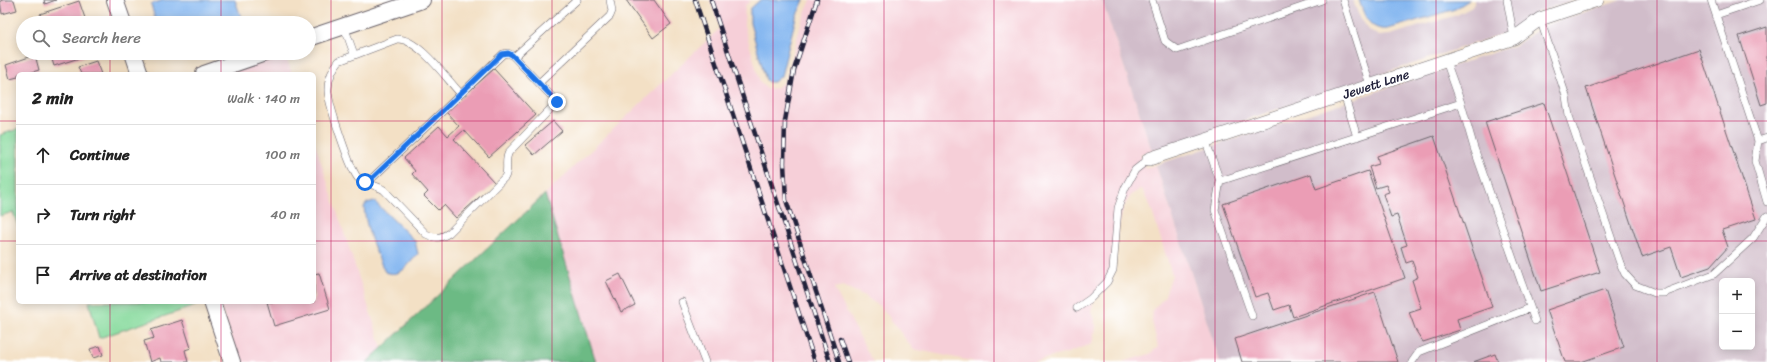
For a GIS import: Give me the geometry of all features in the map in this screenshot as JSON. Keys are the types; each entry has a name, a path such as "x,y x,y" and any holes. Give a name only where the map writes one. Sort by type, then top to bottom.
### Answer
{"street":[{"path":"115,0 121,16"},
{"path":"316,36 422,0"},
{"name":"Jewett Lane","path":"1149,160 1514,38 1540,19 1597,0"},
{"path":"135,60 139,72"},
{"path":"210,72 245,60"},
{"path":"213,304 232,362"}],"lane":[{"path":"514,57 577,0"},
{"path":"539,83 610,16 612,11 610,0"},
{"path":"1152,0 1165,41 1177,50 1322,0"},
{"path":"1343,0 1370,85"},
{"path":"1507,0 1514,38"},
{"path":"1711,0 1758,141 1755,161 1767,202"},
{"path":"1716,15 1760,0"},
{"path":"1540,19 1566,96 1569,116 1620,263 1625,274 1635,285 1655,294 1664,293 1714,274 1753,238 1767,216"},
{"path":"344,26 354,54"},
{"path":"368,182 502,54 508,53 514,57 557,102 506,155 507,174 505,178 445,236 439,238 426,234 384,190 359,178 350,166 328,96 329,82 336,65 345,57 397,39 403,39 416,46 460,93"},
{"path":"1446,61 1461,103 1474,148 1535,321"},
{"path":"1344,94 1357,137"},
{"path":"1220,181 1461,103"},
{"path":"1758,141 1767,138"},
{"path":"1206,142 1220,181 1215,210 1252,316"},
{"path":"1076,308 1090,299 1107,282 1113,270 1118,208 1125,188 1135,170 1149,160"},
{"path":"682,302 705,362"},
{"path":"1412,362 1419,352 1530,308"}],"shaded area":[{"path":"710,0 751,0 745,6 744,25 760,82 767,89 776,88 786,80 802,20 811,0 1102,0 1152,151 1141,154 1145,168 1156,165 1220,362 1122,362 1150,354 1158,347 1152,321 1153,309 1164,298 1172,275 1152,211 1142,189 1132,194 1124,206 1119,224 1111,272 1095,297 1091,311 1096,326 1092,344 1067,353 1032,362 976,362 913,349 882,308 863,295 843,286 834,288 873,362 596,362 545,194 720,28"},
{"path":"1102,0 1353,0 1360,19 1368,30 1379,36 1390,35 1457,15 1472,7 1474,5 1474,0 1573,0 1537,12 1511,31 1152,151"},
{"path":"1621,0 1767,0 1767,362 1220,362 1156,165 1516,45 1543,26"},
{"path":"268,60 287,60 291,72 233,72"},
{"path":"316,147 382,348 367,362 239,362 220,304 316,304"}],"green space":[{"path":"16,130 16,220 13,212 0,216 0,135"},
{"path":"545,194 596,362 367,362 382,348"},
{"path":"90,304 201,304 99,338"}],"water":[{"path":"164,0 235,0 241,16 154,16 151,4"},
{"path":"760,0 804,0 796,17 781,76 774,82 768,82 766,80 750,23 750,9"},
{"path":"1359,0 1469,0 1455,9 1388,29 1382,29 1372,25 1368,21"},
{"path":"374,201 415,241 418,254 400,272 385,272 374,248 364,207 367,203"}],"building":[{"path":"14,0 17,10 2,14 0,1"},
{"path":"44,0 56,0 45,4"},
{"path":"626,0 654,0 671,24 653,38"},
{"path":"79,1 84,16 41,16 40,14"},
{"path":"1767,27 1767,103 1761,105 1739,36"},
{"path":"1699,49 1756,219 1722,230 1728,247 1710,267 1681,277 1671,247 1642,257 1586,88"},
{"path":"20,60 36,60 39,70 32,72 16,72 16,78 10,79 6,65"},
{"path":"52,60 73,60 54,66"},
{"path":"96,61 100,72 80,72 78,67"},
{"path":"494,69 536,115 489,157 464,130 454,139 495,183 456,218 444,205 438,210 424,196 428,192 412,174 415,171 404,158 439,126 448,136 459,126 446,112"},
{"path":"1544,103 1600,272 1541,291 1485,122"},
{"path":"553,121 562,131 534,155 525,145"},
{"path":"1434,136 1492,307 1457,319 1460,330 1423,342 1416,331 1409,312 1421,308 1412,280 1418,277 1412,261 1406,263 1401,247 1407,245 1397,215 1391,217 1383,194 1389,192 1386,185 1376,188 1369,167 1379,164 1377,156"},
{"path":"1368,171 1405,278 1293,317 1289,305 1274,310 1268,293 1255,297 1223,204 1311,174 1316,189"},
{"path":"319,273 330,309 274,326 268,304 316,304 316,274"},
{"path":"620,274 635,305 621,312 606,281"},
{"path":"1605,290 1624,347 1581,362 1565,362 1547,310"},
{"path":"1375,292 1398,362 1242,362 1235,339"},
{"path":"182,320 191,348 185,350 188,362 161,362 160,358 150,362 144,341 154,338 151,330"},
{"path":"100,346 103,355 93,358 90,349"},
{"path":"1495,354 1498,362 1473,362"}],"railway":[{"path":"695,0 815,362"},
{"path":"711,0 830,362"},
{"path":"817,0 794,70 785,121 784,163 786,200 839,362"},
{"path":"840,339 848,362"}],"route":[{"path":"365,182 368,182 502,54 508,53 512,55 557,102"}]}
